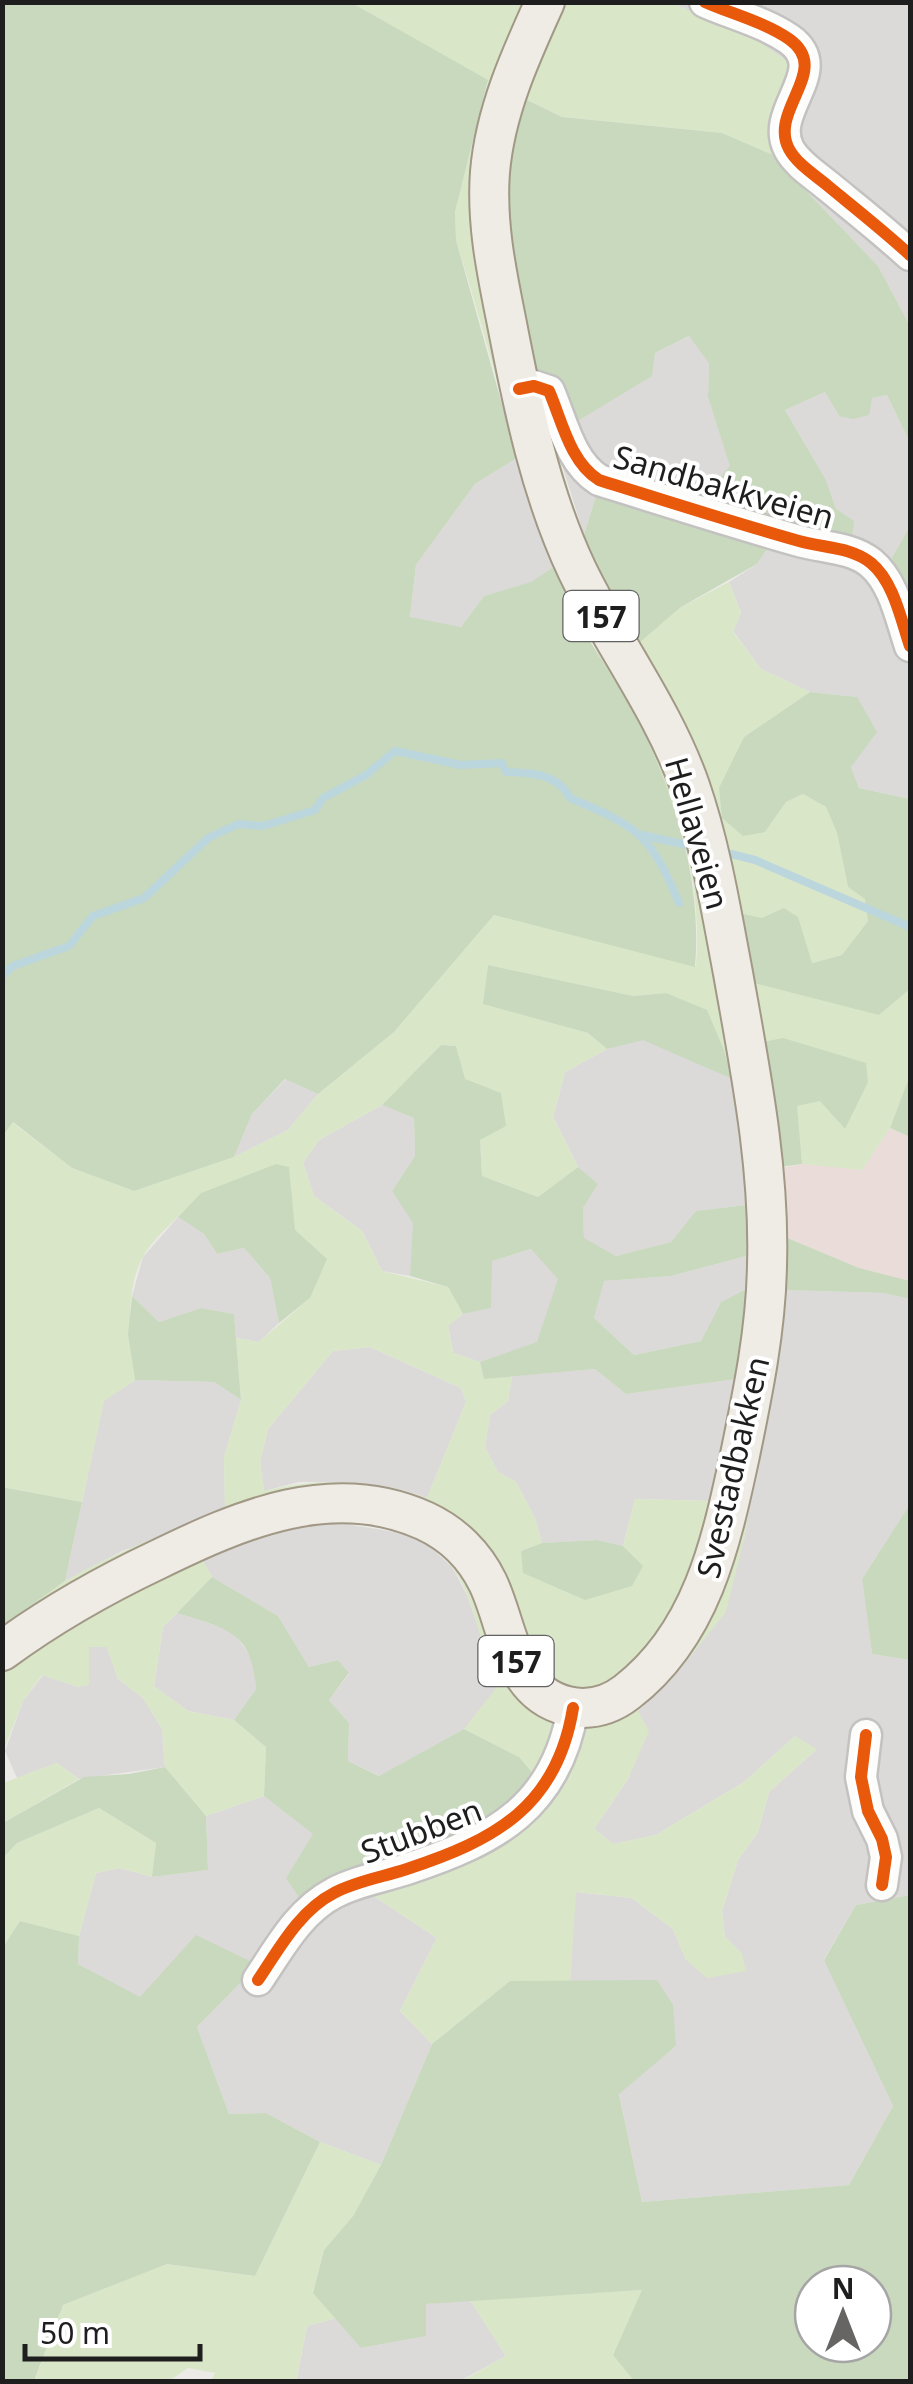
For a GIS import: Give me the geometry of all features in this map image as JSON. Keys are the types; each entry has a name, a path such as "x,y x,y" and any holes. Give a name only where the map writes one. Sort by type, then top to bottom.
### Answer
{"main road":[{"name":"Hellaveien","path":"545,2 501,110 490,174 492,253 534,447 573,562 665,729 698,808 748,1054 767,1227"},
{"name":"Svestadbakken","path":"574,1708 609,1703 645,1676 682,1632 710,1576 736,1474 761,1344 767,1227"},
{"name":"157","path":"2,1651 71,1604 214,1533 286,1508 353,1503 422,1520 457,1541 489,1584 517,1664 529,1684 555,1702 574,1708"}],"street":[{"path":"704,2 766,26 791,40 802,52 806,72 786,115 788,146 808,169 910,255"},
{"name":"Sandbakkveien","path":"520,389 534,386 548,391 574,452 586,472 600,480 818,547 858,553 876,567 891,592 910,646"},
{"name":"Stubben","path":"258,1980 290,1931 331,1894 482,1838 524,1812 568,1740 574,1708"},
{"path":"866,1735 860,1777 886,1858 882,1885"}],"shaded area":[{"path":"671,3 910,3 910,326 878,266 771,154 771,113 750,36"},
{"path":"690,336 709,362 708,397 731,466 698,503 598,489 584,535 553,436 651,376 655,353"},
{"path":"825,392 839,416 872,398 887,395 910,443 910,526 890,561 910,615 910,799 859,788 851,767 857,697 810,692 761,669 733,631 741,613 729,582 757,564 781,528 836,509 826,480 785,410"},
{"path":"517,458 532,510 555,566 532,582 484,596 461,627 410,618 416,565 475,484"},
{"path":"643,1039 732,1079 746,1205 697,1211 671,1242 616,1256 584,1239 583,1208 597,1184 578,1167 553,1117 565,1072 607,1049"},
{"path":"286,1079 318,1094 288,1130 234,1157 252,1114"},
{"path":"382,1105 414,1118 415,1156 392,1191 414,1223 410,1276 382,1271 362,1231 314,1196 303,1163 319,1140"},
{"path":"890,1128 910,1137 910,1281 859,1268 785,1237 780,1168 810,1163 862,1170"},
{"path":"178,1217 204,1234 217,1254 244,1248 270,1278 279,1323 259,1342 236,1338 234,1314 201,1308 159,1322 132,1296 143,1257"},
{"path":"532,1249 559,1279 537,1343 480,1362 453,1353 448,1325 463,1314 490,1308 491,1261"},
{"path":"750,1255 748,1288 721,1302 701,1341 634,1355 594,1318 603,1281 671,1276"},
{"path":"784,1290 883,1293 910,1299 910,1504 862,1579 872,1654 910,1660 910,1895 856,1905 824,1959 893,2106 849,2185 642,2202 619,2093 676,2046 570,1982 575,1892 632,1898 673,1929 686,1960 742,1954 725,1937 722,1911 738,1860 758,1832 769,1792 816,1750 795,1736 744,1782 656,1835 613,1844 594,1829 628,1779 638,1711 689,1656 744,1539"},
{"path":"370,1347 461,1388 466,1402 427,1498 403,1490 348,1482 299,1482 264,1491 260,1461 268,1429 333,1351"},
{"path":"595,1369 626,1394 737,1379 726,1449 711,1501 635,1499 623,1546 597,1540 542,1543 535,1518 516,1482 498,1472 485,1447 490,1415 508,1401 512,1376"},
{"path":"135,1380 214,1382 241,1400 224,1457 225,1507 150,1543 124,1550 65,1581 104,1400"},
{"path":"333,1522 402,1533 427,1544 452,1567 467,1595 499,1686 464,1729 380,1776 348,1761 349,1723 329,1700 349,1674 338,1660 309,1667 278,1616 212,1577 200,1557 291,1526"},
{"path":"177,1613 233,1631 255,1663 256,1689 234,1720 188,1711 154,1686 163,1627"},
{"path":"89,1647 107,1647 118,1679 143,1698 162,1729 165,1767 79,1779 57,1763 17,1778 5,1751 23,1701 43,1675 78,1687"},
{"path":"264,1796 314,1834 286,1878 348,1879 437,1938 400,2011 432,2044 381,2165 320,2142 266,2113 229,2114 197,2027 257,1966 140,1998 78,1964 79,1936 96,1873 120,1868 152,1877 208,1870 206,1816"},
{"path":"470,2300 506,2356 460,2381 296,2382 307,2326 337,2318 362,2348 425,2336 426,2304"}],"green space":[{"path":"3,3 352,3 488,80 455,212 456,240 517,458 475,484 416,565 410,617 461,627 484,596 531,582 555,566 579,622 655,757 685,845 695,906 695,967 494,915 394,1032 318,1094 285,1079 252,1114 234,1157 134,1191 72,1168 13,1122 3,1135"},
{"path":"352,3 671,3 750,36 793,65 772,113 771,154 722,133 562,117 525,99 543,403 572,502 596,566 639,642 681,607 729,582 741,613 733,632 761,669 810,692 744,737 765,832 786,802 803,794 826,807 837,833 848,887 866,899 868,921 842,955 811,963 762,919 743,915 879,1015 910,989 910,1075 890,1128 862,1170 802,1164 796,1106 820,1100 845,1129 783,1038 756,1468 744,1539 726,1612 675,1675 638,1711 649,1731 628,1779 594,1829 613,1844 656,1835 744,1782 795,1736 817,1749 769,1792 758,1832 738,1860 722,1911 725,1937 742,1954 746,1971 707,1978 686,1960 673,1929 632,1898 576,1892 570,1982 510,1981 432,2044 400,2011 437,1938 348,1879 519,1757 464,1729 498,1686 462,1584 440,1554 422,1542 378,1526 331,1521 278,1529 201,1557 212,1577 163,1627 154,1686 188,1711 234,1720 266,1747 264,1796 206,1816 165,1767 162,1729 143,1698 118,1679 107,1647 89,1647 89,1685 78,1687 42,1675 23,1701 3,1752 2,1625 86,1570 225,1507 224,1457 241,1400 236,1338 259,1342 310,1298 201,1193 154,1242 137,1271 130,1318 135,1380 104,1401 82,1502 3,1487 2,1135 12,1122 72,1168 134,1191 234,1157 288,1130 318,1094 394,1032 494,915 696,966 695,900 684,840 639,730 554,568 531,510 456,240 455,212 488,81","holes":["488,965 633,996 666,993 715,1038 730,1069 748,1217 746,1312 733,1408 710,1501 635,1499 623,1546 642,1566 521,1551 542,1543 535,1518 516,1482 498,1472 485,1447 490,1415 508,1401 512,1376 484,1379 480,1362 453,1353 448,1326 463,1314 448,1287 382,1271 362,1231 314,1196 303,1163 319,1140 382,1105 441,1045 456,1046 480,1140 482,1176 538,1197 578,1167 553,1117 565,1072 607,1049 588,1033 484,1004","370,1347 461,1388 466,1402 427,1498 346,1482 264,1491 260,1461 268,1429 333,1351"]},
{"path":"525,99 562,117 722,133 771,154 878,266 910,326 910,443 887,395 872,398 869,415 853,419 839,416 825,392 785,410 826,480 836,509 854,521 851,547 781,528 757,564 681,607 639,643 615,609 584,535 598,489 698,503 730,466 708,397 709,363 689,336 655,353 652,376 553,436 524,330 511,258 506,172 515,124"},
{"path":"910,526 910,615 890,561"},
{"path":"810,692 857,697 877,732 851,767 859,788 910,799 910,989 879,1015 754,983 743,914 762,918 784,908 798,917 812,963 842,955 868,921 865,899 848,887 837,833 826,807 803,794 786,802 765,832 743,836 722,818 719,788 744,737"},
{"path":"488,965 633,996 666,993 707,1010 732,1079 643,1040 607,1049 588,1033 483,1004"},
{"path":"783,1038 866,1063 868,1082 845,1129 820,1101 797,1106 802,1164 780,1167 763,1042"},
{"path":"441,1045 456,1046 465,1079 501,1093 506,1126 480,1140 482,1176 538,1197 578,1167 598,1184 583,1208 584,1238 616,1256 671,1242 696,1211 746,1205 750,1255 671,1276 604,1281 594,1318 634,1355 701,1341 721,1302 748,1288 737,1379 626,1394 595,1369 484,1379 480,1362 537,1342 558,1279 531,1249 492,1261 491,1308 463,1314 448,1287 410,1276 413,1223 392,1191 415,1156 414,1118 382,1105"},
{"path":"910,1075 910,1137 890,1128"},
{"path":"276,1164 289,1167 295,1230 327,1259 310,1298 279,1323 270,1278 244,1248 217,1254 204,1234 178,1217 201,1193"},
{"path":"785,1237 859,1268 910,1281 910,1299 883,1293 784,1290"},
{"path":"132,1296 159,1322 201,1308 234,1314 241,1400 214,1382 135,1380 128,1334"},
{"path":"2,1487 82,1502 65,1581 3,1625"},
{"path":"910,1504 910,1660 872,1654 862,1579"},
{"path":"597,1540 623,1546 643,1566 632,1586 585,1600 523,1573 521,1551 542,1543"},
{"path":"212,1577 278,1616 309,1667 338,1660 349,1673 329,1700 349,1723 348,1761 379,1776 464,1729 519,1757 534,1775 511,1807 466,1836 303,1903 286,1878 313,1834 264,1796 266,1747 234,1720 256,1689 249,1654 233,1635 177,1613"},
{"path":"57,1763 79,1779 3,1823 3,1783"},
{"path":"165,1767 206,1816 208,1870 152,1877 156,1843 99,1808 17,1843 3,1858 3,1823 84,1777"},
{"path":"99,1808 156,1843 152,1877 120,1868 96,1873 79,1936 20,1921 3,1949 3,1858 17,1843"},
{"path":"910,1895 910,2381 634,2381 613,2355 642,2290 426,2304 426,2336 361,2348 313,2293 324,2250 353,2216 381,2165 432,2044 510,1981 657,1980 673,2005 676,2046 619,2094 642,2202 849,2185 893,2106 824,1960 856,1905"},
{"path":"20,1921 79,1936 78,1964 140,1997 196,1935 258,1965 197,2027 229,2114 266,2113 320,2142 255,2276 167,2264 63,2305 34,2381 3,2381 2,1949"},
{"path":"320,2142 381,2165 353,2216 324,2250 313,2292 337,2318 307,2326 296,2381 211,2381 215,2373 188,2368 169,2381 34,2382 63,2305 167,2264 255,2276"},
{"path":"643,2290 613,2354 634,2381 460,2382 506,2356 470,2300"}],"waterway":[{"path":"2,976 13,966 69,946 93,916 144,898 208,838 238,824 263,826 315,810 323,798 366,775 395,751 461,765 502,763 506,772 551,779 570,798 612,817 640,836 659,862 679,903"},
{"path":"642,835 687,845"},
{"path":"731,854 755,860 910,927"}],"cycle path":[{"path":"705,2 769,28 801,51 803,77 786,120 789,149 807,169 910,255"},
{"path":"519,389 534,386 549,391 574,452 599,480 774,534 846,551 871,563 891,591 910,646"},
{"path":"258,1980 310,1910 334,1893 468,1846 517,1815 553,1771 573,1708"},
{"path":"866,1735 861,1777 868,1811 886,1857 882,1885"}]}
